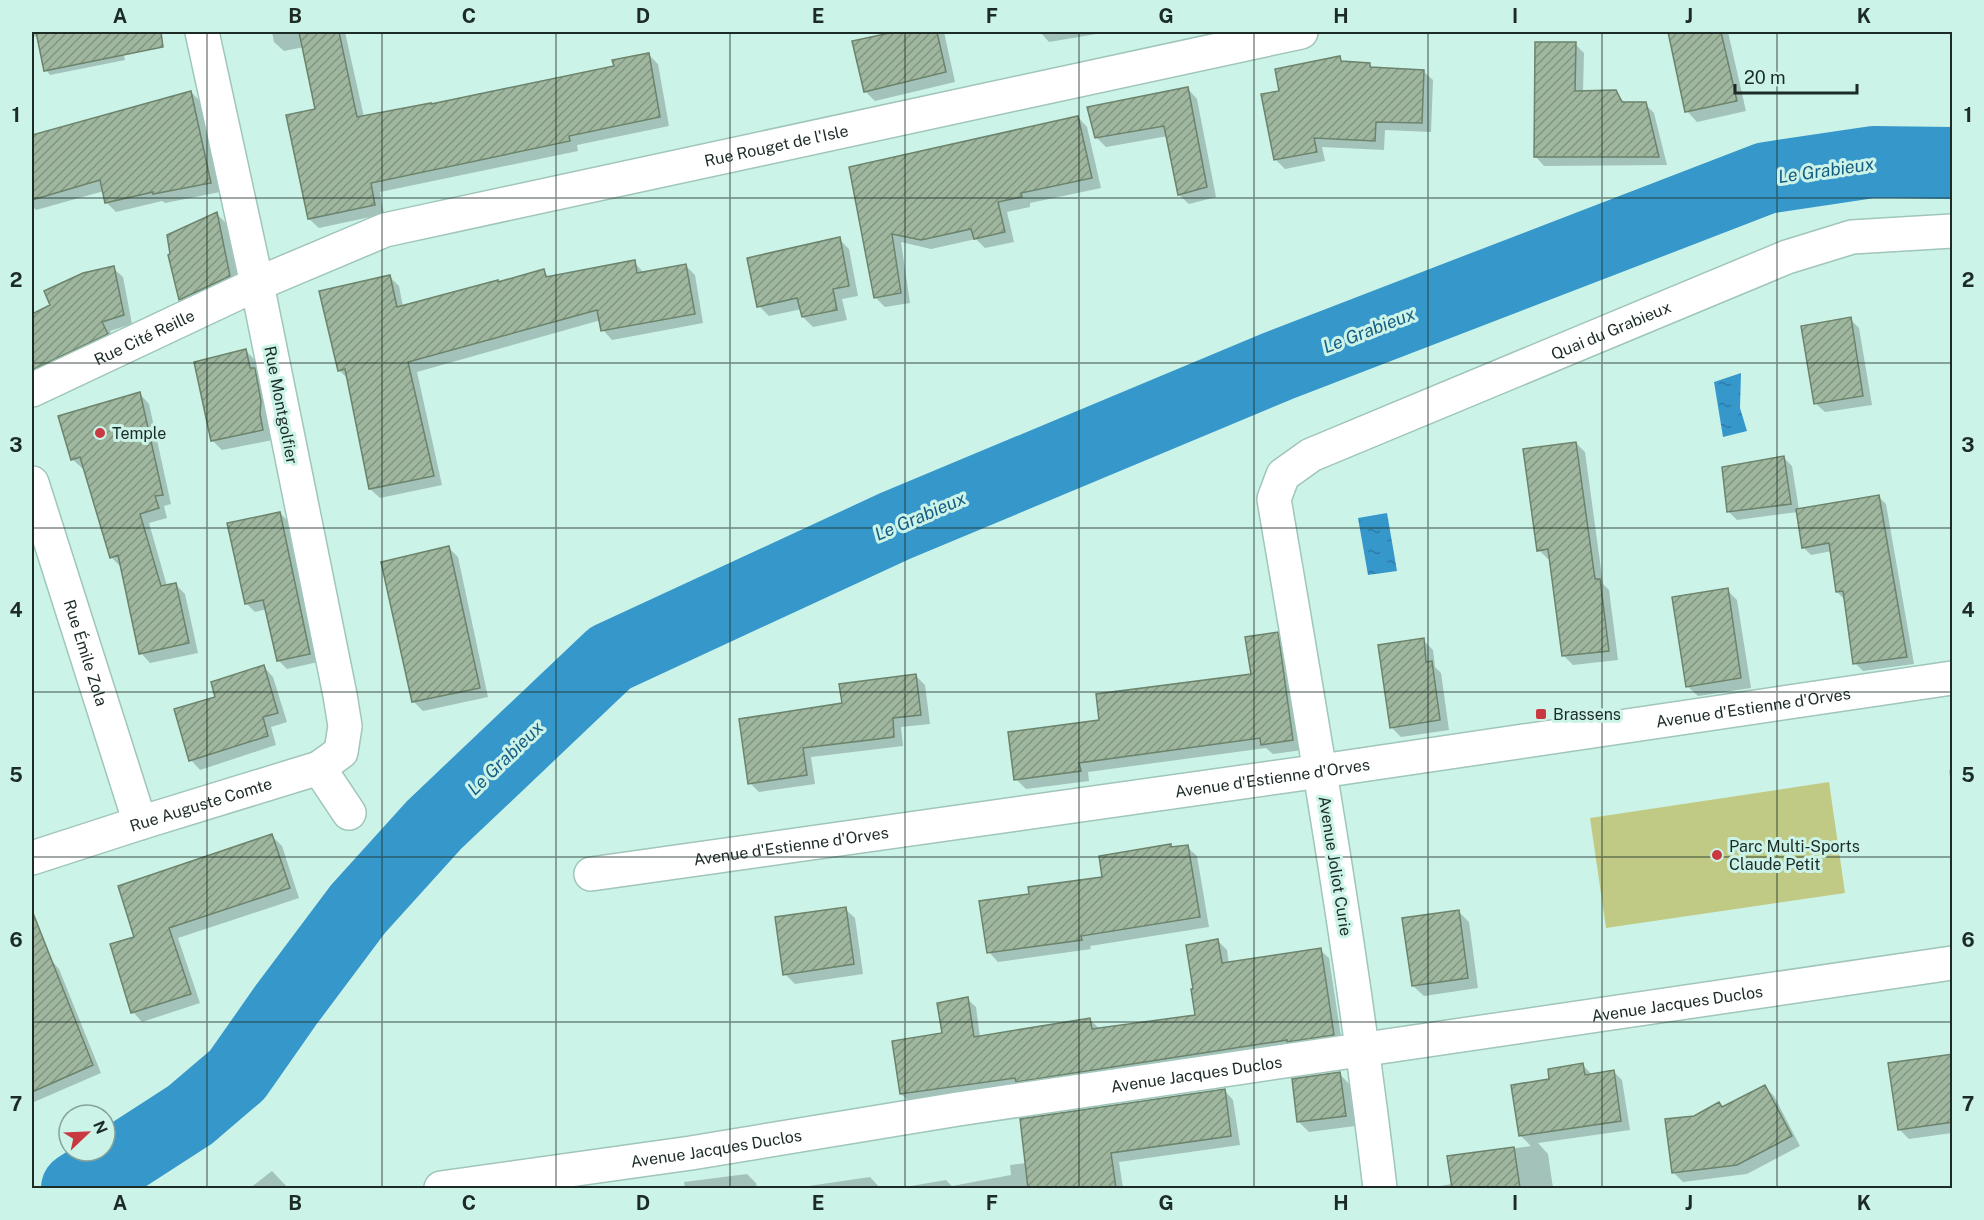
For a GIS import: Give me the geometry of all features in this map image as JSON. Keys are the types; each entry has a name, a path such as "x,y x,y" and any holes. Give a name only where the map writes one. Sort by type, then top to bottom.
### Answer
{"street":[{"name":"Rue Montgolfier","path":"201,32 256,284 345,726 341,752 319,768"},
{"name":"Rue Rouget de l'Isle","path":"256,284 386,230 1301,32"},
{"name":"Quai du Grabieux","path":"1283,476 1311,455 1322,450 1787,257 1852,237 1953,231"},
{"name":"Rue Cité Reille","path":"32,390 256,284"},
{"name":"Avenue Joliot Curie","path":"1283,476 1274,499 1321,771 1364,1049 1380,1188"},
{"name":"Rue Émile Zola","path":"32,483 140,823"},
{"name":"Avenue d'Estienne d'Orves","path":"591,874 1321,771 1953,678"},
{"path":"319,768 349,813"},
{"name":"Rue Auguste Comte","path":"32,858 319,768"},
{"name":"Avenue Jacques Duclos","path":"441,1188 691,1153 958,1109 1953,963"}],"green space":[{"name":"Parc Multi-Sports Claude Petit","path":"1829,782 1845,893 1606,928 1590,818"}],"water":[{"path":"1741,373 1740,408 1747,431 1723,437 1714,382"},
{"path":"1387,513 1397,571 1368,575 1358,518"}],"building":[{"path":"36,32 161,32 163,47 44,71"},
{"path":"299,32 339,32 357,117 614,66 612,60 649,53 660,117 569,136 570,141 371,183 375,205 308,219 286,115 315,109"},
{"path":"894,32 937,32 946,72 864,92 852,41"},
{"path":"1668,32 1721,32 1737,101 1685,112"},
{"path":"1535,42 1576,42 1575,91 1616,90 1622,102 1646,102 1659,157 1534,157"},
{"path":"1340,56 1341,61 1370,63 1370,67 1424,70 1422,123 1376,122 1375,141 1314,138 1317,152 1274,160 1261,94 1279,91 1275,69"},
{"path":"1188,87 1207,187 1178,195 1164,126 1095,138 1087,107"},
{"path":"191,91 211,183 153,194 153,192 105,203 100,180 32,200 32,135"},
{"path":"1078,116 1092,178 1021,193 1022,197 998,202 1005,232 974,239 971,229 921,240 892,234 901,293 874,298 849,167"},
{"path":"217,212 230,276 179,300 168,255 170,254 167,235"},
{"path":"840,237 849,286 833,289 837,310 802,317 797,298 757,307 747,258"},
{"path":"635,260 637,273 686,264 695,314 601,331 597,310 408,362 434,476 369,489 345,369 338,371 319,291 390,275 397,307 544,269 546,277"},
{"path":"114,266 124,315 102,322 108,334 32,370 32,314 50,305 44,291 83,273"},
{"path":"1851,317 1863,396 1814,404 1801,326"},
{"path":"246,349 250,368 255,368 263,430 211,441 194,362"},
{"path":"140,392 163,495 155,496 159,508 140,514 161,586 176,583 189,643 139,654 118,555 110,558 80,457 71,460 58,416"},
{"path":"1576,442 1595,579 1600,579 1609,651 1562,656 1548,549 1537,551 1523,449"},
{"path":"1784,456 1791,504 1727,512 1722,467"},
{"path":"1879,495 1907,657 1853,664 1843,591 1836,592 1829,543 1802,548 1796,509"},
{"path":"280,512 310,654 277,661 263,600 245,604 227,523"},
{"path":"449,546 480,688 412,702 381,562"},
{"path":"1728,588 1741,678 1686,687 1672,597"},
{"path":"1278,632 1293,740 1261,745 1260,738 1079,763 1081,771 1014,780 1008,732 1099,720 1096,694 1251,674 1245,637"},
{"path":"1424,638 1426,662 1432,661 1440,720 1390,728 1378,645"},
{"path":"264,665 278,713 263,717 268,736 189,761 174,709 215,697 211,682"},
{"path":"916,674 921,715 893,718 894,737 803,748 807,775 748,784 739,719 842,703 839,684"},
{"path":"272,834 290,888 169,928 191,994 131,1013 110,944 134,937 118,886"},
{"path":"1171,844 1171,847 1188,845 1200,917 1081,936 1082,940 987,953 979,901 1029,894 1028,887 1102,877 1099,856"},
{"path":"846,907 854,964 783,975 775,917"},
{"path":"1459,910 1468,978 1412,986 1402,918"},
{"path":"32,914 93,1065 32,1092"},
{"path":"1218,939 1222,963 1321,948 1334,1035 1287,1042 1287,1040 1016,1082 1015,1078 900,1094 892,1041 942,1033 937,1003 968,997 974,1037 1090,1018 1092,1029 1195,1015 1186,945"},
{"path":"1953,1054 1953,1122 1898,1130 1888,1063"},
{"path":"1583,1063 1585,1075 1614,1070 1621,1121 1519,1136 1511,1085 1549,1079 1548,1069"},
{"path":"1340,1072 1346,1116 1297,1122 1292,1079"},
{"path":"1765,1085 1792,1136 1737,1165 1672,1173 1665,1119 1694,1116 1719,1102 1722,1107"},
{"path":"1225,1089 1231,1136 1111,1153 1116,1188 1028,1188 1020,1119"},
{"path":"1514,1147 1520,1188 1452,1188 1447,1156"}],"waterway":[{"name":"Le Grabieux","path":"77,1188 190,1115 237,1075 358,909 434,825 610,658 895,526 1278,366 1766,178 1873,162 1952,163"}],"place":[{"name":"Temple","path":"100,433"},
{"name":"Brassens","path":"1541,714"},
{"name":"Parc Multi-Sports Claude Petit","path":"1717,855"}]}
